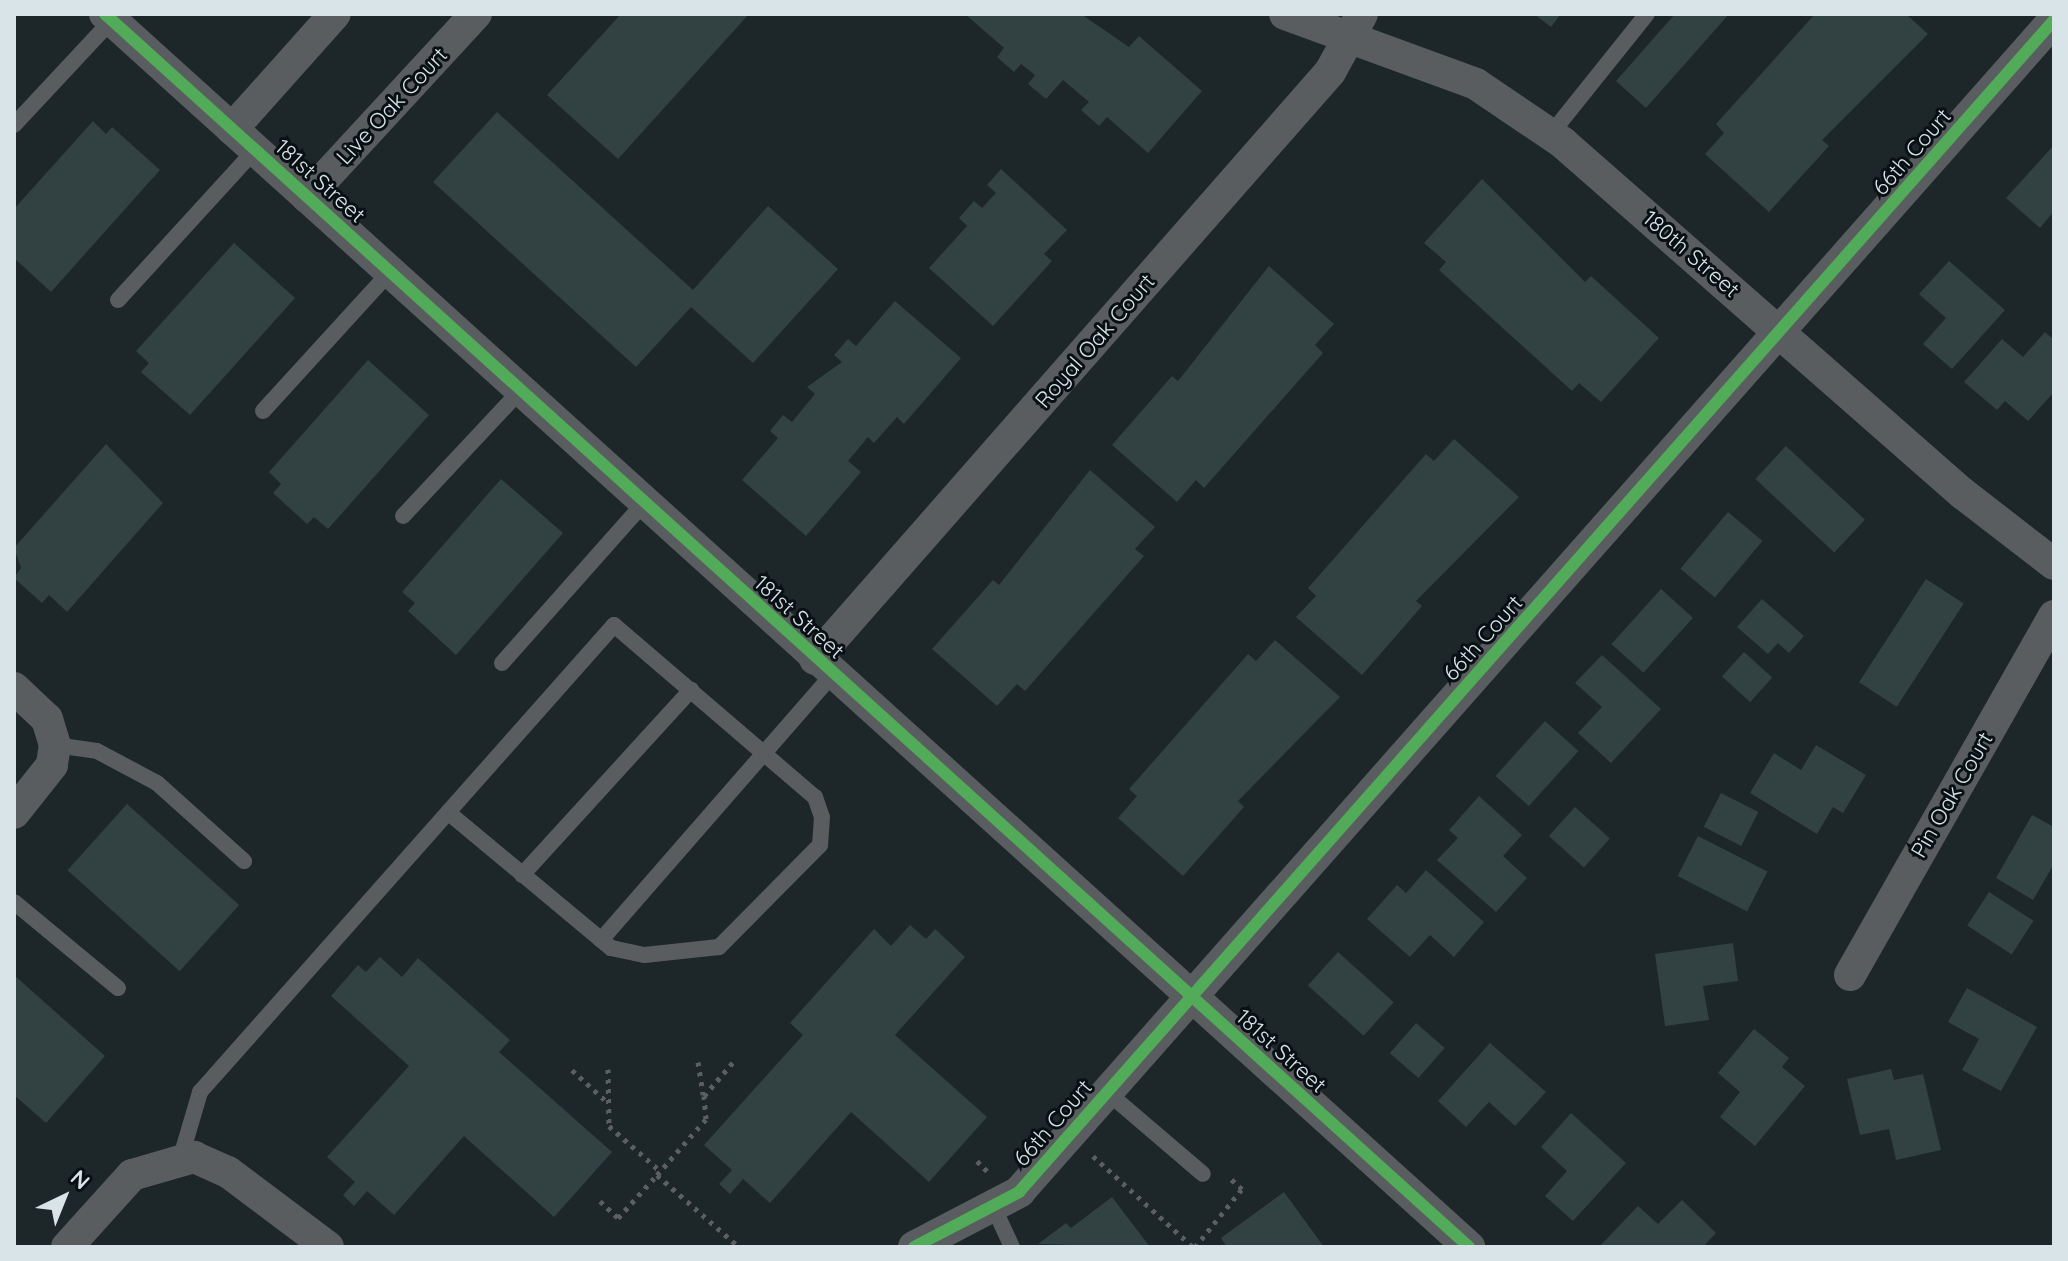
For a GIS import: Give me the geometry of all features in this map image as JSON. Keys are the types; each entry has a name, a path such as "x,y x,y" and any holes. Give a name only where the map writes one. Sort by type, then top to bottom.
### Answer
{"street":[{"path":"244,139 335,14"},
{"name":"Live Oak Court","path":"307,197 476,14"},
{"name":"180th Street","path":"1285,14 1355,26 1476,84 1550,135 1781,332 1962,493 2054,564"},
{"name":"181st Street","path":"109,17 824,667 1469,1247"},
{"name":"66th Court","path":"914,1247 993,1190 1019,1192 2054,20"},
{"name":"Royal Oak Court","path":"824,667 1330,72 1355,26"},
{"name":"Pin Oak Court","path":"1850,975 2054,616"},
{"path":"14,688 47,719 55,745 47,772 14,813"},
{"path":"67,1247 132,1175 194,1157 228,1172 328,1247"}],"lane":[{"path":"1550,135 1647,14"},
{"path":"14,125 109,17"},
{"path":"118,300 244,139"},
{"path":"263,411 390,272"},
{"path":"403,516 520,391"},
{"path":"502,663 644,503"},
{"path":"180,1160 200,1092 448,812 614,625 815,797 820,845 719,947 644,955 601,940 448,812"},
{"path":"601,940 764,753 824,667"},
{"path":"522,875 691,690"},
{"path":"55,745 97,751 157,783 244,861"},
{"path":"14,902 118,988"},
{"path":"1107,1092 1203,1174"},
{"path":"993,1190 1012,1247"}],"path":[{"path":"704,1096 734,1061"},
{"path":"600,1201 618,1218 706,1119 698,1062"},
{"path":"608,1069 609,1126 739,1247"},
{"path":"572,1070 607,1101"},
{"path":"1088,1151 1194,1247 1242,1189 1231,1179"},
{"path":"977,1161 993,1190"}],"building":[{"path":"621,14 749,14 618,159 547,95"},
{"path":"965,14 1081,14 1129,47 1139,36 1202,91 1148,153 1107,117 1099,126 1081,110 1089,102 1063,80 1046,99 1028,84 1035,75 1021,64 1014,72 997,57 1004,48"},
{"path":"1534,14 1561,14 1551,27"},
{"path":"1675,14 1729,14 1646,108 1616,81"},
{"path":"1815,14 1906,14 1928,34 1822,140 1829,146 1769,212 1705,154 1724,133 1716,124"},
{"path":"497,112 693,290 768,206 838,269 753,363 691,307 636,367 433,182"},
{"path":"93,121 106,134 112,127 160,170 51,292 14,258 14,209"},
{"path":"2054,145 2054,211 2040,228 2006,198"},
{"path":"1001,169 1067,230 1044,254 1052,261 993,326 929,268 967,226 959,218 974,201 982,208 996,193 987,185"},
{"path":"1482,179 1585,282 1591,276 1659,338 1601,402 1579,383 1572,391 1439,270 1446,262 1424,243"},
{"path":"234,243 295,298 190,415 141,372 149,363 136,351"},
{"path":"1949,261 2005,310 1952,369 1923,344 1946,318 1919,294"},
{"path":"1269,266 1334,324 1315,345 1323,353 1204,488 1196,480 1177,502 1112,445 1172,376 1178,381"},
{"path":"895,301 961,358 904,424 897,417 874,443 868,437 848,461 861,472 806,536 742,480 778,438 770,431 783,415 792,422 815,394 807,387 842,362 834,355 848,339 856,346"},
{"path":"2045,332 2054,340 2054,392 2028,421 2005,401 1997,410 1964,382 2002,339 2023,357"},
{"path":"368,360 429,415 328,529 314,517 307,524 273,493 281,484 269,472"},
{"path":"1454,439 1519,497 1416,601 1422,606 1362,675 1296,617 1316,596 1308,588 1426,454 1434,461"},
{"path":"106,444 163,503 67,612 49,595 42,603 14,578 21,568 14,548"},
{"path":"1786,446 1865,520 1834,553 1755,479"},
{"path":"1090,470 1155,527 1135,549 1144,556 1025,691 1017,684 997,706 932,649 993,580 999,585"},
{"path":"501,479 563,533 456,655 408,611 415,603 402,592"},
{"path":"1728,512 1762,541 1715,598 1680,569"},
{"path":"1926,579 1964,604 1897,707 1859,682"},
{"path":"1661,589 1693,618 1643,673 1611,644"},
{"path":"1762,599 1804,636 1789,653 1778,643 1768,654 1737,627"},
{"path":"1275,640 1340,697 1238,801 1244,807 1183,876 1118,818 1137,796 1129,789 1248,654 1256,661"},
{"path":"1744,652 1772,677 1750,702 1722,677"},
{"path":"1602,655 1661,709 1611,763 1578,733 1602,707 1575,683"},
{"path":"1545,721 1578,751 1529,806 1495,776"},
{"path":"1816,745 1866,775 1843,813 1833,807 1817,834 1750,793 1774,753 1801,770"},
{"path":"1721,793 1758,812 1741,846 1704,827"},
{"path":"1479,796 1522,835 1503,856 1527,878 1496,912 1437,860 1458,838 1449,830"},
{"path":"127,804 239,905 180,971 67,870"},
{"path":"1575,807 1610,838 1584,867 1549,836"},
{"path":"2032,815 2054,827 2054,864 2033,900 1996,878"},
{"path":"1698,836 1767,871 1747,912 1678,876"},
{"path":"1426,870 1484,922 1454,957 1430,935 1410,957 1367,919 1397,885 1406,893"},
{"path":"1989,892 2033,921 2012,954 1967,926"},
{"path":"910,925 926,939 935,929 965,957 895,1035 987,1117 929,1182 851,1112 770,1203 743,1179 730,1194 719,1184 732,1170 704,1145 803,1035 790,1023 874,929 891,946"},
{"path":"1733,943 1738,981 1703,986 1709,1020 1665,1026 1655,954"},
{"path":"1338,952 1394,1002 1364,1036 1308,985"},
{"path":"380,957 402,977 418,958 510,1040 499,1052 612,1152 554,1217 464,1136 394,1215 367,1191 354,1206 343,1195 355,1182 327,1157 409,1066 331,996 358,965 366,972"},
{"path":"14,975 105,1056 46,1123 14,1095"},
{"path":"1967,988 2037,1027 2001,1091 1962,1070 1979,1039 1948,1022"},
{"path":"1416,1023 1445,1048 1418,1078 1390,1053"},
{"path":"1754,1029 1789,1058 1782,1067 1805,1086 1755,1146 1720,1117 1740,1092 1718,1073"},
{"path":"1490,1043 1546,1092 1515,1126 1489,1102 1466,1127 1438,1101"},
{"path":"1891,1069 1894,1080 1923,1074 1941,1150 1896,1160 1889,1129 1860,1135 1847,1079"},
{"path":"1571,1113 1626,1163 1573,1221 1545,1196 1567,1171 1541,1147"},
{"path":"1284,1192 1324,1247 1227,1247 1221,1238"},
{"path":"1112,1197 1150,1247 1038,1244 1066,1223 1071,1228"},
{"path":"1682,1200 1716,1233 1703,1247 1600,1246 1638,1206 1658,1224"}],"cycle path":[{"path":"105,14 1469,1247"},
{"path":"914,1247 1019,1192 2054,20"}]}
